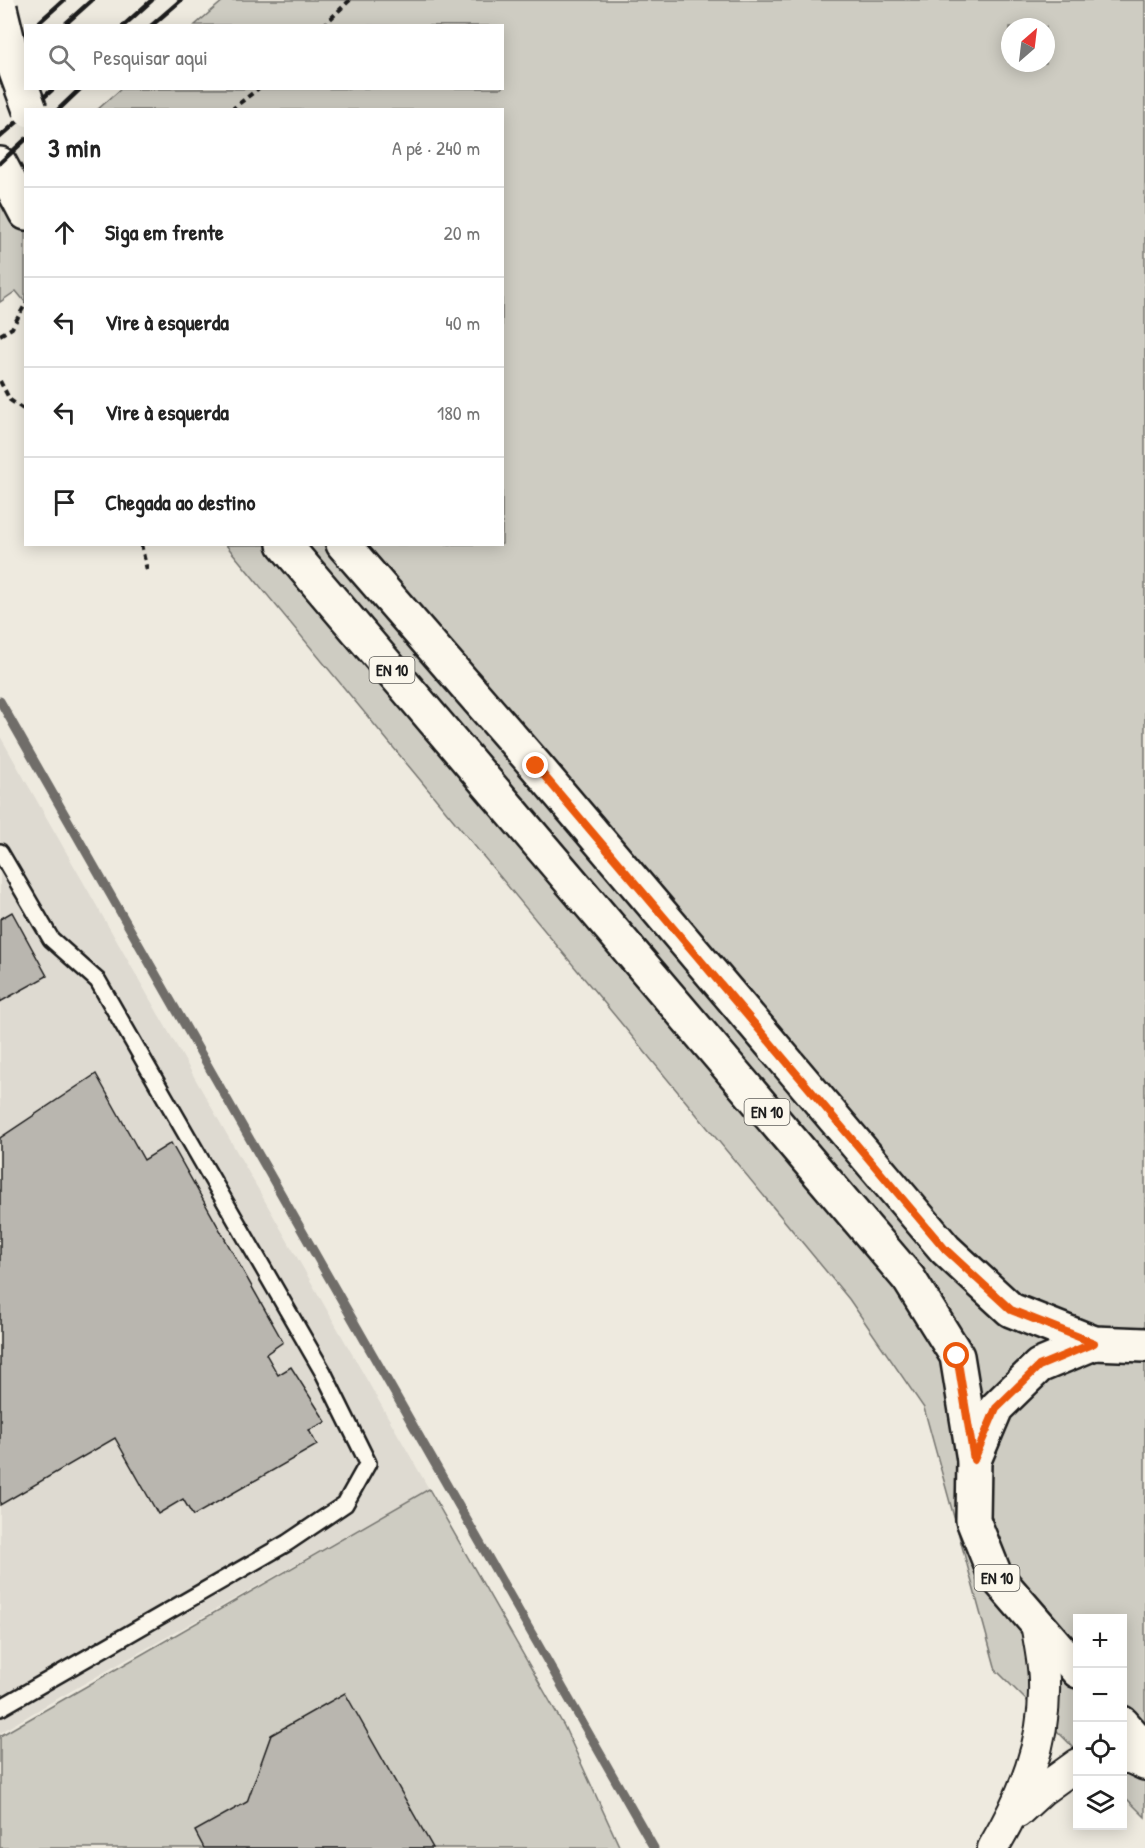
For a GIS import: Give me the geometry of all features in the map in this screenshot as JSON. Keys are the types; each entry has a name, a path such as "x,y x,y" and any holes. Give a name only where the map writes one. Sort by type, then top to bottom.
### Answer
{"main road":[{"path":"0,8 14,66 29,108"},
{"path":"0,164 24,209"},
{"name":"EN 10","path":"286,546 909,1279 957,1356 974,1460 973,1520 994,1575 1074,1668"},
{"name":"EN 10","path":"344,546 536,766 945,1249 1011,1310 1094,1343 1145,1345"},
{"name":"EN 10","path":"974,1460 996,1408 1039,1366 1094,1343"},
{"path":"1127,1729 1145,1749"}],"street":[{"path":"993,1848 1032,1770 1043,1726 1044,1681 1036,1623"},
{"path":"1127,1758 1145,1765"},
{"path":"1009,1820 1042,1790 1073,1767"}],"lane":[{"path":"0,852 51,939 98,981 324,1372 368,1463 345,1504 287,1543 0,1708"}],"path":[{"path":"325,24 350,0"},
{"path":"234,108 256,90"},
{"path":"0,335 12,328 24,307"},
{"path":"0,381 10,400 24,410"},
{"path":"141,546 147,570"}],"shaded area":[{"path":"224,0 1145,0 1145,1817 1127,1799 1127,1614 1073,1614 1073,1747 996,1670 924,1408 849,1299 227,546 504,546 504,108 99,108 120,90 504,90 504,24 196,24"},
{"path":"24,172 24,301 16,291 0,302 0,193"},
{"path":"0,736 429,1489 0,1733"},
{"path":"429,1489 564,1726 620,1848 0,1848 0,1736"}],"building":[{"path":"12,912 47,976 0,1002 0,919"},
{"path":"96,1074 144,1160 171,1143 283,1342 266,1354 278,1375 291,1367 326,1422 309,1430 317,1445 193,1516 183,1499 158,1514 115,1438 0,1505 0,1138"},
{"path":"345,1693 433,1848 204,1848 195,1831 247,1802 271,1735"}],"waterway":[{"path":"0,701 654,1848"}],"railway":[{"path":"37,24 64,0"},
{"path":"65,24 92,0"},
{"path":"125,24 152,0"},
{"path":"153,24 181,0"},
{"path":"0,56 24,36"},
{"path":"0,81 24,60"},
{"path":"32,108 52,90"},
{"path":"60,108 79,90"},
{"path":"0,137 24,116"},
{"path":"0,163 24,141"}],"route":[{"path":"536,766 945,1249 1011,1310 1094,1343 1039,1366 996,1408 974,1460 957,1356"}]}
